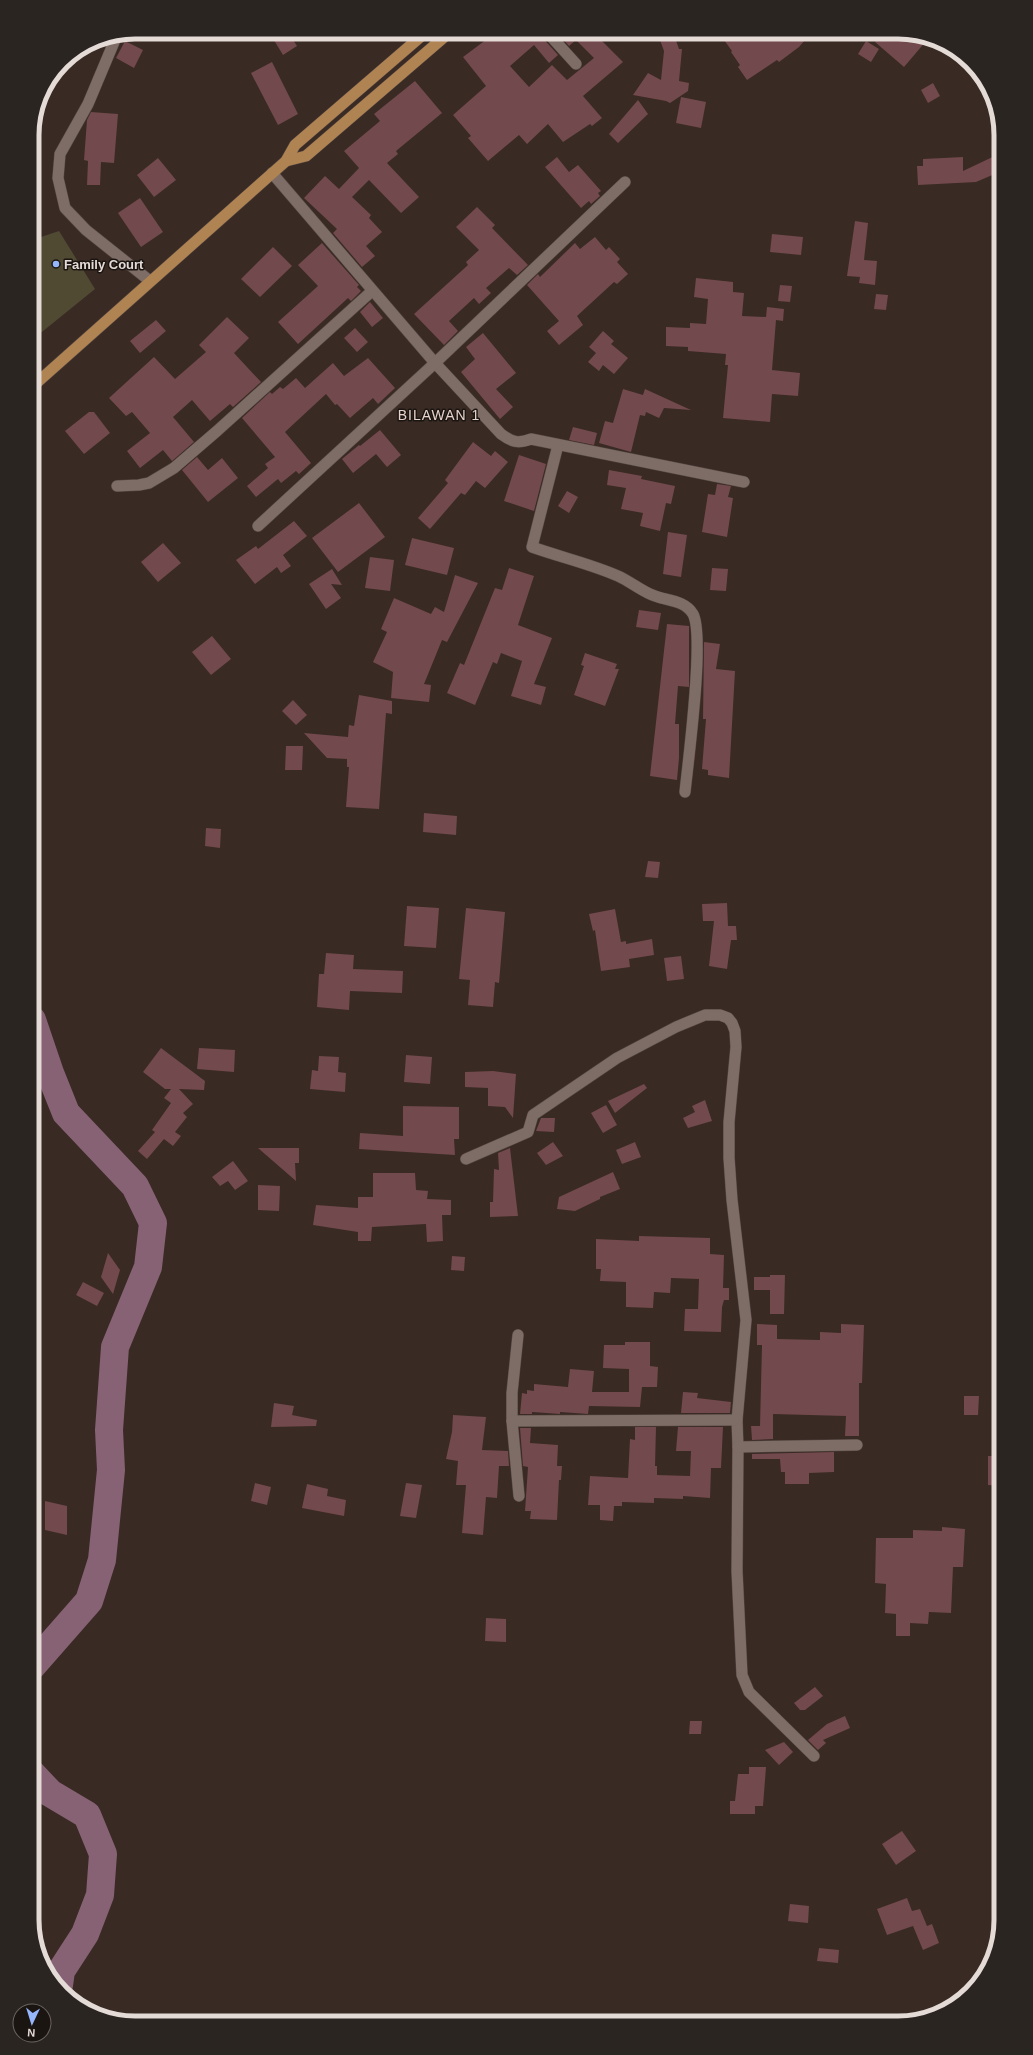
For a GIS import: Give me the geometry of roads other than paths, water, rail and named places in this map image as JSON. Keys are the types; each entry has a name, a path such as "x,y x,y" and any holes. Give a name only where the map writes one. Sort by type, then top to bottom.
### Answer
{"highway":[{"path":"39,381 286,161 295,145 418,39"},
{"path":"286,161 306,156 442,39"}],"street":[{"path":"553,39 576,64"},
{"path":"115,41 88,104 60,154 58,178 65,208 86,230 150,281"},
{"path":"272,173 434,364 501,434 510,440 519,443 531,439 744,482"},
{"path":"258,526 434,364 625,182"},
{"path":"117,486 149,483 174,468 372,292"},
{"path":"558,445 532,548 618,576 652,595 665,597 677,602 687,608 693,615 697,627 695,688 685,792"},
{"path":"466,1159 528,1132 533,1114 617,1058 676,1027 705,1015 720,1015 728,1018 735,1031 736,1047 729,1122 729,1158 732,1200 746,1320 737,1420 737,1571 742,1675 749,1692 814,1756"},
{"path":"518,1335 512,1393 512,1421 519,1496"},
{"path":"512,1421 737,1420"},
{"path":"738,1447 857,1445"}],"waterway":[{"path":"39,1041 66,1113 135,1186 153,1223 148,1267 115,1347 109,1430 111,1470 102,1560 89,1601 39,1658"},
{"path":"39,1781 50,1793 87,1815 103,1854 100,1895 85,1934 61,1971 60,1980"}],"place":[{"name":"Family Court","path":"56,264"}],"district":[{"name":"BILAWAN 1","path":"439,415"}]}
